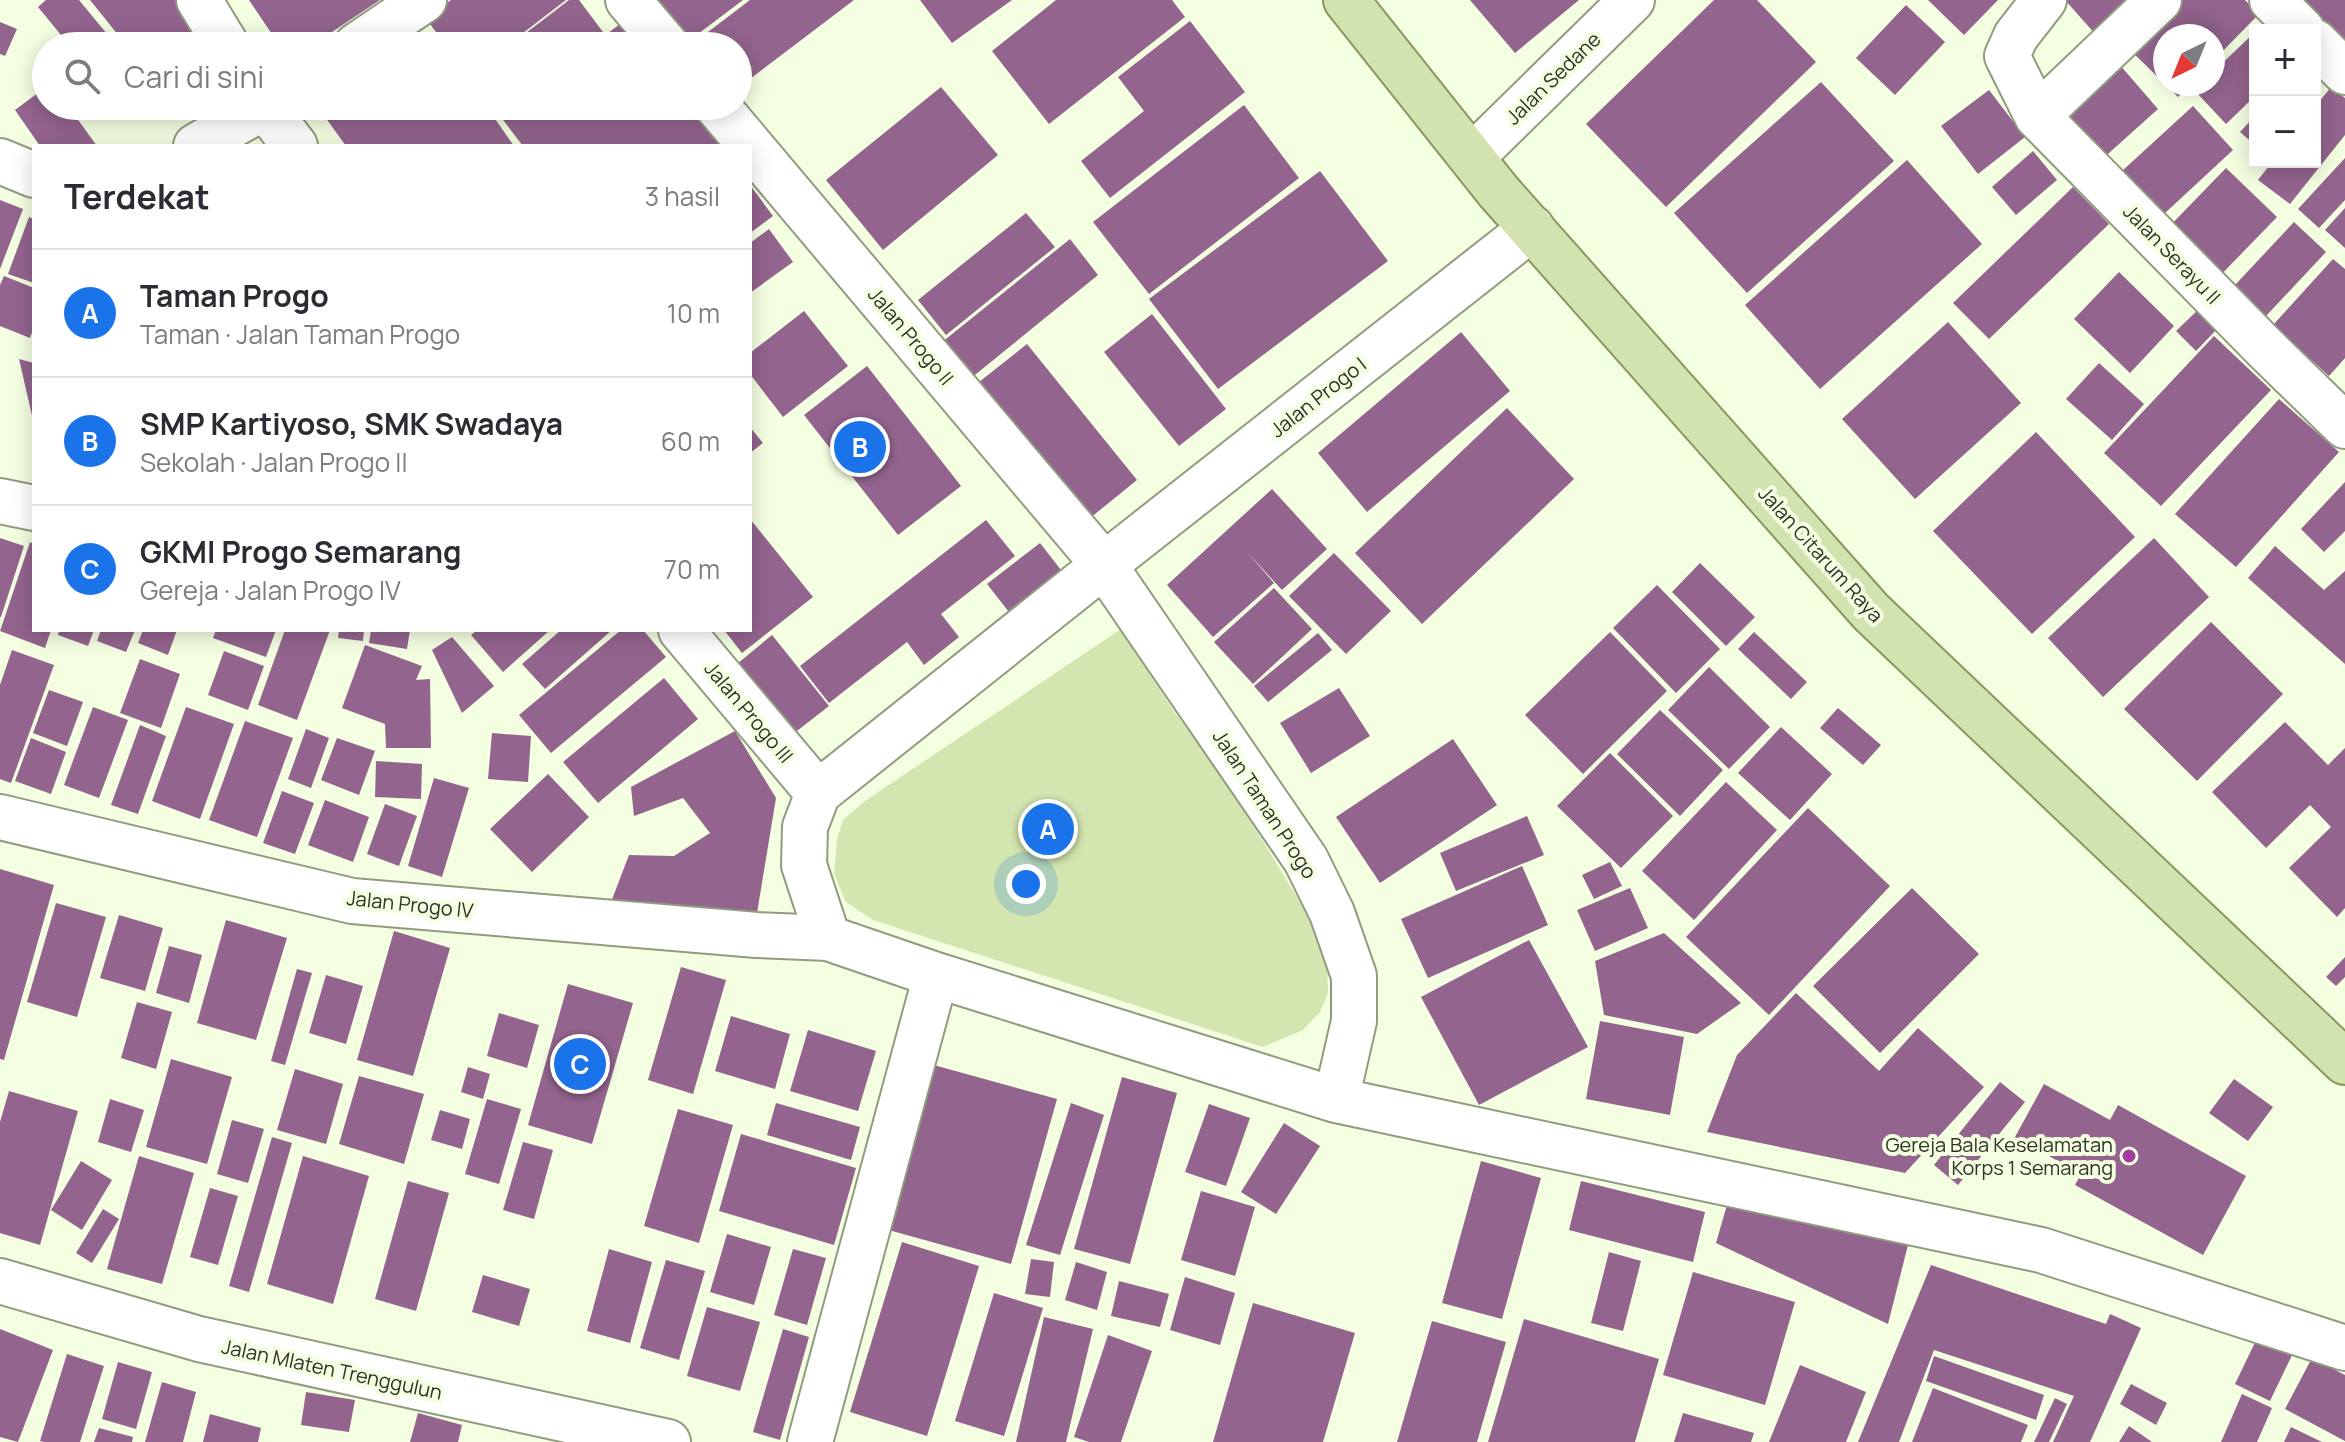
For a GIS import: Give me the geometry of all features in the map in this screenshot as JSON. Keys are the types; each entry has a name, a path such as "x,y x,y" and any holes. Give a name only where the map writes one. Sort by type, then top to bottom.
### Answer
{"main road":[{"name":"Jalan Citarum Raya","path":"1346,0 1498,191 1871,612 2345,1062"}],"street":[{"path":"199,0 218,32"},
{"path":"377,32 424,0"},
{"path":"628,0 655,32"},
{"name":"Jalan Sedane","path":"1473,156 1632,0"},
{"name":"Jalan Serayu II","path":"2044,0 2010,46 2007,56 2037,116 2345,426"},
{"path":"2037,116 2159,0"},
{"path":"2272,0 2296,24"},
{"path":"2321,48 2345,72"},
{"path":"199,144 241,120"},
{"path":"276,120 294,144"},
{"name":"Jalan Progo II","path":"729,120 749,144"},
{"name":"Jalan Progo II","path":"752,148 1104,565"},
{"path":"0,161 32,174"},
{"name":"Jalan Progo I","path":"1104,565 1532,228"},
{"path":"0,501 32,508"},
{"path":"1104,565 818,793 805,827 804,865 828,938 936,975 1336,1100 2041,1250 2345,1348"},
{"name":"Jalan Taman Progo","path":"1104,565 1306,860 1332,913 1354,976 1354,1021 1336,1100"},
{"name":"Jalan Progo III","path":"683,632 818,793"},
{"name":"Jalan Progo IV","path":"0,817 352,901 742,934 828,938"},
{"path":"810,1442 936,975"},
{"name":"Jalan Mlaten Trenggulun","path":"0,1281 199,1339 668,1442"}],"green space":[{"path":"1121,629 1171,707 1231,789 1312,922 1327,964 1328,993 1320,1012 1303,1030 1263,1047 873,920 846,902 834,874 837,839 843,820 865,801"}],"building":[{"path":"46,0 79,0 105,32 59,32 38,7"},
{"path":"90,0 182,0 208,32 116,32"},
{"path":"249,0 380,0 332,32 271,32"},
{"path":"451,0 566,0 524,32 436,32 426,19"},
{"path":"569,0 579,0 603,32 527,32"},
{"path":"647,0 743,0 701,32 671,32"},
{"path":"750,0 854,0 752,77 752,32 708,32"},
{"path":"920,0 1012,0 952,43"},
{"path":"1056,0 1172,0 1185,17 1049,124 992,51"},
{"path":"1470,0 1579,0 1515,53"},
{"path":"1714,0 1757,0 1816,62 1666,207 1586,124"},
{"path":"1928,0 1998,0 1964,35"},
{"path":"2065,0 2139,0 2097,36"},
{"path":"2174,0 2245,0 2259,14 2225,49 2225,24 2153,24 2153,72 2127,47"},
{"path":"2289,0 2345,0 2345,51 2321,29 2321,24 2315,24"},
{"path":"1906,5 1945,42 1895,95 1856,58"},
{"path":"624,21 632,32 609,32"},
{"path":"1190,21 1245,92 1110,198 1081,161 1144,111 1118,77"},
{"path":"0,22 17,29 5,56 0,54"},
{"path":"2249,38 2249,102 2226,124 2200,96 2225,96 2225,61"},
{"path":"2113,57 2158,109 2099,162 2052,110"},
{"path":"1821,82 1894,161 1747,293 1674,213"},
{"path":"941,87 998,155 883,250 826,180"},
{"path":"2331,87 2345,98 2345,135 2321,165 2321,100"},
{"path":"1989,90 2025,137 1978,174 1941,126"},
{"path":"32,97 32,120 78,120 96,144 39,144 15,110"},
{"path":"1244,105 1299,178 1149,294 1093,222"},
{"path":"2193,106 2233,150 2151,226 2110,182"},
{"path":"327,120 496,120 513,144 345,144"},
{"path":"503,120 700,120 718,144 521,144"},
{"path":"2249,122 2249,140 2240,132"},
{"path":"2033,151 2057,180 2016,215 1992,187"},
{"path":"2345,158 2345,200 2319,228 2298,209"},
{"path":"1907,160 1982,244 1820,389 1745,305"},
{"path":"2226,168 2277,217 2213,283 2162,234"},
{"path":"2267,168 2319,168 2290,204 2258,180"},
{"path":"1320,171 1388,261 1218,389 1149,299"},
{"path":"2073,187 2109,224 1989,339 1953,303"},
{"path":"752,188 773,216 752,232"},
{"path":"0,200 23,209 0,269"},
{"path":"2345,208 2345,248 2325,230"},
{"path":"1026,213 1055,247 946,335 918,300"},
{"path":"29,217 32,218 32,282 8,274"},
{"path":"2294,222 2326,252 2253,330 2221,300"},
{"path":"769,229 793,262 752,292 752,242"},
{"path":"1070,239 1098,275 965,383 936,347"},
{"path":"2333,259 2345,269 2345,358 2329,376 2273,325"},
{"path":"2119,272 2174,326 2130,373 2074,319"},
{"path":"4,276 32,287 30,338 0,326 0,285"},
{"path":"2201,307 2220,326 2196,351 2176,331"},
{"path":"804,311 848,366 783,417 752,377 752,351"},
{"path":"1152,314 1226,409 1179,446 1104,352"},
{"path":"1948,322 2021,403 1915,499 1842,419"},
{"path":"1461,332 1510,391 1367,512 1318,453"},
{"path":"2214,336 2271,390 2161,506 2104,453"},
{"path":"1027,344 1137,480 1079,527 969,390"},
{"path":"19,359 32,362 32,416"},
{"path":"2099,363 2144,404 2112,440 2066,399"},
{"path":"867,366 961,486 898,535 804,415"},
{"path":"2279,399 2339,452 2236,567 2175,514"},
{"path":"1507,408 1574,479 1422,624 1355,553"},
{"path":"752,429 763,443 752,451"},
{"path":"2036,432 2135,537 2032,634 1933,531"},
{"path":"2345,482 2345,531 2324,552 2301,529"},
{"path":"1272,489 1327,549 1282,590 1247,552 1274,583 1213,637 1167,585"},
{"path":"986,520 1015,556 941,614 959,637 924,665 907,642 829,703 800,666"},
{"path":"752,521 813,597 742,653 726,632 752,632"},
{"path":"0,538 24,546 1,617 0,617"},
{"path":"2154,538 2209,597 2103,697 2048,638"},
{"path":"30,542 32,632 50,632 45,648 0,631"},
{"path":"1040,543 1068,579 1016,621 987,584"},
{"path":"2275,546 2324,590 2345,571 2345,664 2248,578"},
{"path":"1334,553 1391,611 1346,654 1289,596"},
{"path":"1700,563 1755,617 1726,646 1672,592"},
{"path":"1657,585 1720,649 1676,693 1613,628"},
{"path":"1274,588 1312,629 1253,684 1214,642"},
{"path":"2211,622 2283,694 2197,781 2124,709"},
{"path":"59,632 93,632 88,646 58,635"},
{"path":"100,632 134,632 126,652 97,641"},
{"path":"142,632 176,632 168,655 138,643"},
{"path":"215,632 275,632 266,657 213,638"},
{"path":"284,632 329,632 297,720 258,705"},
{"path":"339,632 364,632 363,641 338,638"},
{"path":"371,632 410,632 407,649 369,643"},
{"path":"475,632 548,632 503,672 471,635"},
{"path":"559,632 610,632 545,689 522,664"},
{"path":"619,632 645,632 666,657 551,753 519,715"},
{"path":"1610,632 1667,691 1583,774 1525,715"},
{"path":"1754,632 1807,682 1791,699 1738,649"},
{"path":"1318,633 1332,650 1268,702 1254,686"},
{"path":"772,635 829,706 793,734 737,664"},
{"path":"452,637 494,686 462,713 432,650"},
{"path":"365,645 422,666 416,680 430,679 431,748 386,748 385,724 342,708"},
{"path":"12,650 54,665 11,783 0,779 0,685"},
{"path":"224,651 264,666 248,710 208,695"},
{"path":"140,659 180,674 161,728 120,713"},
{"path":"1709,667 1770,727 1729,769 1668,710"},
{"path":"664,678 698,719 598,803 563,762"},
{"path":"1339,688 1370,736 1311,773 1280,723"},
{"path":"49,690 83,702 67,746 33,733"},
{"path":"93,707 128,720 99,798 64,785"},
{"path":"186,707 234,724 200,819 152,801"},
{"path":"1838,708 1881,745 1863,765 1820,728"},
{"path":"1660,710 1723,770 1680,816 1617,754"},
{"path":"245,721 293,738 257,837 209,820"},
{"path":"2285,722 2328,765 2345,748 2345,908 2337,917 2289,868 2331,827 2310,805 2266,848 2212,792"},
{"path":"140,725 166,736 138,814 111,805"},
{"path":"1781,727 1832,774 1790,820 1738,773"},
{"path":"306,729 329,738 311,788 288,779"},
{"path":"735,731 776,798 757,913 611,902 629,855 674,856 710,833 683,798 634,816 631,787"},
{"path":"492,733 531,736 528,782 488,779"},
{"path":"31,738 66,752 51,794 15,781"},
{"path":"337,738 375,751 359,795 321,780"},
{"path":"1453,739 1497,805 1380,883 1336,817"},
{"path":"1610,753 1673,816 1621,868 1557,806"},
{"path":"376,761 422,764 421,799 375,797"},
{"path":"548,774 589,817 532,872 490,829"},
{"path":"434,778 469,788 442,877 408,866"},
{"path":"1726,782 1777,830 1694,920 1642,871"},
{"path":"282,791 314,803 295,854 263,843"},
{"path":"325,800 369,817 353,862 308,845"},
{"path":"385,804 417,816 399,866 367,854"},
{"path":"1808,808 1890,886 1769,1015 1686,937"},
{"path":"1527,816 1544,855 1456,891 1440,853"},
{"path":"1610,862 1622,886 1594,899 1582,875"},
{"path":"1522,866 1548,925 1428,978 1401,919"},
{"path":"0,869 54,885 4,1060 0,1059"},
{"path":"1630,888 1648,928 1595,951 1577,910"},
{"path":"1912,888 1979,954 1880,1053 1813,986"},
{"path":"56,903 106,917 77,1017 27,1002"},
{"path":"119,915 163,928 145,991 100,978"},
{"path":"226,920 287,938 256,1040 197,1023"},
{"path":"394,931 450,948 413,1076 357,1060"},
{"path":"1664,933 1741,1003 1697,1034 1604,1015 1595,961"},
{"path":"1529,940 1588,1047 1479,1105 1421,997"},
{"path":"169,946 202,955 189,1003 156,993"},
{"path":"2345,957 2345,977 2336,986 2326,977"},
{"path":"681,967 726,980 693,1094 648,1080"},
{"path":"297,969 312,973 285,1065 271,1061"},
{"path":"326,975 363,986 346,1044 309,1033"},
{"path":"568,984 633,1003 592,1144 528,1125"},
{"path":"1796,993 1879,1071 1918,1028 1984,1087 1905,1173 1707,1132 1737,1055"},
{"path":"137,1002 172,1012 156,1069 121,1058"},
{"path":"499,1013 539,1025 527,1068 487,1056"},
{"path":"731,1016 790,1034 775,1089 715,1071"},
{"path":"1600,1021 1684,1037 1670,1115 1586,1099"},
{"path":"808,1030 876,1051 858,1111 790,1091"},
{"path":"171,1059 232,1077 207,1164 146,1147"},
{"path":"930,1064 1057,1099 1011,1264 885,1229"},
{"path":"468,1067 490,1074 483,1099 461,1092"},
{"path":"295,1069 343,1084 326,1144 277,1130"},
{"path":"359,1076 424,1094 404,1164 339,1144"},
{"path":"1122,1077 1177,1093 1130,1264 1074,1249"},
{"path":"2234,1079 2273,1107 2248,1141 2209,1113"},
{"path":"2000,1082 2025,1102 1958,1185 1934,1165"},
{"name":"Gereja Bala Keselamatan Korps 1 Semarang","path":"2044,1084 2110,1120 2118,1105 2246,1176 2203,1255 2075,1185 2081,1174 2015,1137"},
{"path":"9,1091 78,1111 40,1245 0,1233 0,1122"},
{"path":"110,1099 144,1110 131,1152 98,1142"},
{"path":"487,1099 521,1109 499,1184 465,1174"},
{"path":"776,1103 860,1127 851,1160 767,1135"},
{"path":"1071,1103 1104,1115 1060,1255 1026,1245"},
{"path":"1209,1104 1250,1118 1226,1186 1185,1172"},
{"path":"678,1109 733,1125 699,1243 644,1226"},
{"path":"440,1110 470,1119 462,1149 431,1140"},
{"path":"232,1120 264,1129 248,1183 217,1174"},
{"path":"1284,1123 1320,1146 1276,1214 1241,1192"},
{"path":"741,1134 856,1168 834,1245 719,1211"},
{"path":"272,1137 292,1143 249,1292 229,1286"},
{"path":"523,1142 553,1150 534,1219 503,1210"},
{"path":"139,1156 194,1173 162,1284 107,1269"},
{"path":"303,1156 369,1176 333,1304 267,1284"},
{"path":"81,1161 112,1180 82,1230 51,1210"},
{"path":"1481,1161 1541,1178 1502,1319 1442,1303"},
{"path":"408,1181 449,1193 416,1311 375,1299"},
{"path":"1581,1181 1705,1212 1693,1262 1569,1230"},
{"path":"210,1188 238,1196 218,1265 190,1257"},
{"path":"1201,1191 1255,1207 1235,1276 1181,1260"},
{"path":"1727,1205 1910,1237 1888,1324 1716,1243"},
{"path":"103,1209 119,1219 92,1263 76,1253"},
{"path":"727,1234 771,1247 754,1305 710,1292"},
{"path":"902,1242 979,1266 927,1436 850,1412"},
{"path":"609,1249 652,1262 630,1343 587,1331"},
{"path":"793,1249 826,1258 807,1325 774,1315"},
{"path":"1609,1252 1641,1261 1623,1331 1591,1323"},
{"path":"1031,1259 1054,1262 1050,1297 1025,1294"},
{"path":"666,1260 705,1271 679,1360 640,1348"},
{"path":"1076,1262 1107,1272 1097,1310 1065,1300"},
{"path":"1931,1265 2106,1324 2110,1314 2141,1328 2090,1442 2053,1442 2074,1396 1934,1350 1899,1442 1858,1442"},
{"path":"1693,1272 1795,1302 1765,1405 1663,1375"},
{"path":"483,1275 530,1289 519,1326 472,1312"},
{"path":"1185,1277 1235,1293 1220,1345 1170,1330"},
{"path":"1119,1281 1169,1294 1160,1327 1111,1316"},
{"path":"994,1293 1043,1308 1004,1436 955,1421"},
{"path":"1253,1303 1355,1333 1323,1442 1213,1442"},
{"path":"707,1307 760,1322 740,1391 687,1376"},
{"path":"1044,1317 1093,1329 1066,1442 1016,1442"},
{"path":"1524,1319 1659,1359 1635,1442 1488,1442"},
{"path":"1432,1321 1506,1342 1477,1442 1397,1442"},
{"path":"0,1329 53,1350 18,1442 0,1437"},
{"path":"783,1329 809,1337 780,1440 753,1432"},
{"path":"2260,1332 2295,1349 2270,1401 2235,1384"},
{"path":"1108,1335 1152,1351 1121,1442 1089,1442 1074,1437"},
{"path":"67,1354 104,1366 80,1442 40,1441"},
{"path":"1934,1356 2044,1395 2036,1420 1926,1381"},
{"path":"2312,1358 2345,1375 2345,1441 2285,1409"},
{"path":"118,1362 152,1372 136,1429 102,1419"},
{"path":"1800,1365 1866,1392 1846,1442 1769,1442"},
{"path":"162,1382 196,1392 183,1442 145,1442"},
{"path":"2131,1384 2167,1403 2156,1425 2120,1404"},
{"path":"1933,1388 2028,1425 2021,1442 1912,1442"},
{"path":"306,1392 355,1400 349,1432 301,1425"},
{"path":"2242,1394 2272,1408 2257,1442 2221,1442"},
{"path":"2055,1398 2067,1404 2049,1442 2034,1442"},
{"path":"418,1413 462,1425 458,1442 410,1442"},
{"path":"1683,1413 1754,1433 1751,1442 1674,1442"},
{"path":"210,1414 261,1428 258,1442 203,1442"},
{"path":"2129,1426 2152,1442 2119,1442"},
{"path":"2291,1427 2322,1442 2284,1442"},
{"path":"99,1428 133,1437 132,1442 94,1442"}],"place":[{"name":"SMP Kartiyoso, SMK Swadaya","path":"860,447"},
{"name":"Taman Progo","path":"1048,829"},
{"name":"GKMI Progo Semarang","path":"580,1064"},
{"name":"Gereja Bala Keselamatan Korps 1 Semarang","path":"2129,1156"}]}
